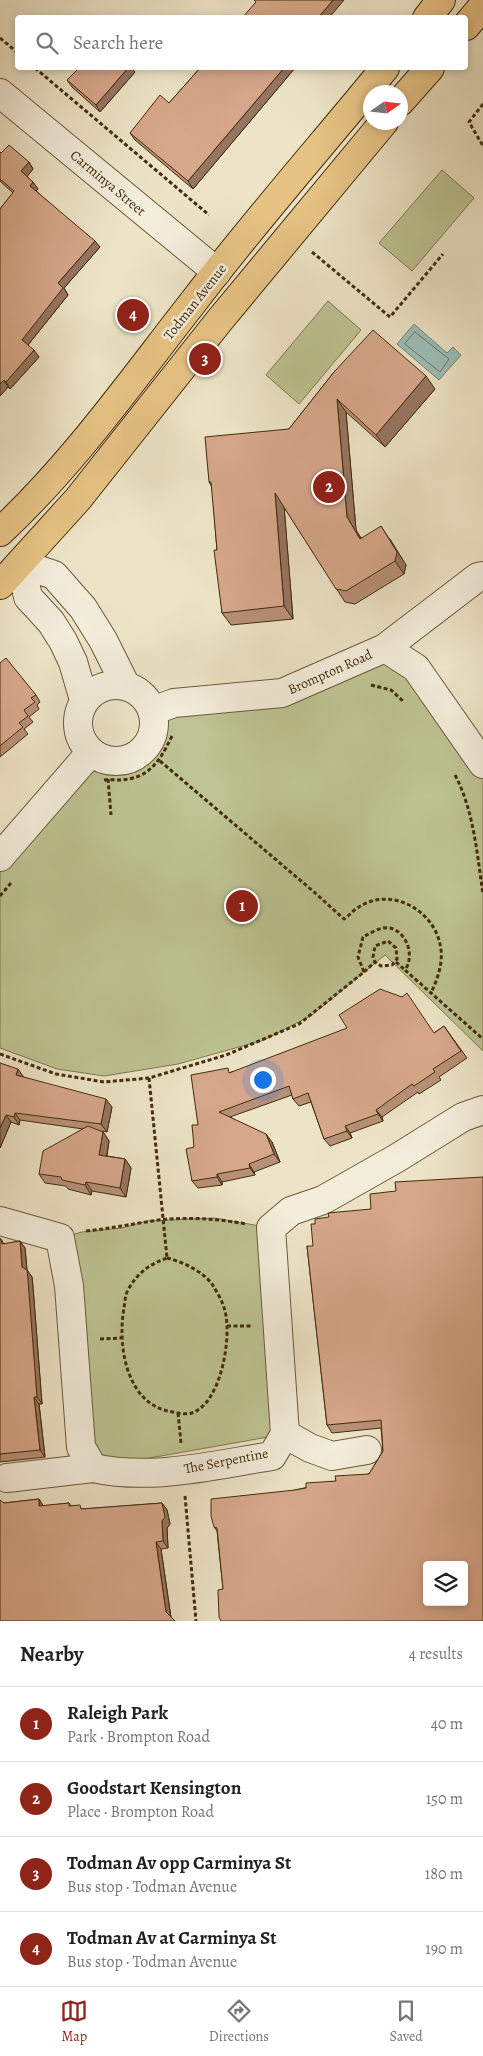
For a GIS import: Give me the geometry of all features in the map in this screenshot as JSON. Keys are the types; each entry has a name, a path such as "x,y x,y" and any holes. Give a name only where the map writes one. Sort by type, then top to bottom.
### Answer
{"main road":[{"path":"429,15 441,0"},
{"path":"468,24 483,6"},
{"name":"Todman Avenue","path":"0,532 70,458 113,407 217,272 384,70"},
{"path":"408,93 428,70"},
{"path":"11,563 78,499 126,436 377,130"},
{"path":"0,585 21,548 26,528 60,487 70,458"}],"street":[{"name":"Carminya Street","path":"0,93 217,272"},
{"path":"11,563 54,575 83,608 103,640 126,686"},
{"path":"11,563 28,597 51,622 63,641 73,662 84,700"},
{"path":"385,648 478,577 483,576"},
{"name":"Brompton Road","path":"152,711 174,703 282,693 385,648 416,668 483,764"},
{"path":"110,684 126,686 140,693 152,711 154,725 152,735 140,752 118,761 105,760 91,752 83,743 77,728 78,714 84,700 98,688 110,684"},
{"path":"9,866 91,752"},
{"path":"367,1450 332,1456 310,1448 285,1434 271,1228 291,1211 323,1200 397,1158 463,1117 483,1110"},
{"path":"0,1221 60,1238 69,1286 81,1447 93,1468"},
{"name":"The Serpentine","path":"7,1478 93,1468 116,1473 144,1474 182,1457 272,1456 285,1434"}],"path":[{"path":"0,38 15,50"},
{"path":"37,70 209,215"},
{"path":"483,104 469,122 483,146"},
{"path":"290,235 390,317 443,254"},
{"path":"362,683 391,690 406,704"},
{"path":"96,783 108,779 129,779 146,772 160,762 174,732 181,730"},
{"path":"160,762 314,892 344,920 359,906 379,901 401,901 419,910 433,923 441,945 441,962 431,993"},
{"path":"454,773 461,787 471,821 483,894"},
{"path":"108,779 111,815"},
{"path":"0,896 9,866"},
{"path":"364,972 358,957 363,937 377,929 389,928 400,933 407,942 410,955 409,965 405,970"},
{"path":"396,962 381,966 373,957 375,946 388,941 396,948 396,962 483,1039"},
{"path":"0,1054 56,1074 104,1082 149,1078 226,1055 299,1024 376,962"},
{"path":"149,1078 167,1258"},
{"path":"60,1238 82,1232 164,1221 215,1218 271,1228"},
{"path":"167,1258 181,1262 211,1282 226,1311 227,1326 224,1362 212,1397 202,1408 191,1413 161,1411 150,1404 137,1391 130,1376 122,1338 122,1317 127,1291 149,1264 167,1258"},
{"path":"178,1413 196,1621"}],"green space":[{"path":"442,170 474,198 412,271 379,243"},
{"path":"328,301 361,330 299,404 266,375"},
{"path":"385,648 483,764 483,1051 385,955 312,1015 264,1040 178,1064 104,1076 57,1069 0,1048 0,857 91,752 117,759 128,758 137,754 145,747 150,737 153,725 152,711 282,693"},
{"path":"215,1218 271,1228 285,1434 93,1468 60,1238 82,1232 122,1228 147,1221"}],"water":[{"path":"414,324 447,353 453,347 461,355 439,380 397,344"}],"building":[{"path":"254,0 333,0 320,15 245,15 256,2"},
{"path":"77,70 126,70 96,105 67,80"},
{"path":"198,70 282,70 188,181 130,133 160,95 169,103"},
{"path":"9,145 29,162 21,171 33,182 30,186 95,241 58,283 63,288 22,340 34,350 6,382 4,380 0,384 0,209 14,191 0,179 0,152"},
{"path":"373,330 426,376 376,435 337,399 347,517 360,539 381,526 397,552 395,561 346,591 336,589 275,493 284,606 222,613 214,550 217,550 205,437 289,429 334,372"},
{"path":"6,658 36,695 31,698 35,702 24,710 28,716 19,723 23,727 0,746 0,663"},
{"path":"380,989 402,997 407,993 434,1033 444,1026 461,1051 433,1069 435,1072 414,1086 412,1084 376,1110 378,1114 345,1126 347,1131 324,1139 308,1093 293,1099 289,1086 219,1112 266,1134 274,1154 249,1164 250,1168 217,1174 217,1177 192,1181 186,1149 194,1147 192,1125 198,1125 191,1075 228,1068 229,1073 347,1028 339,1015"},
{"path":"0,1063 18,1069 16,1075 106,1099 101,1124 15,1113 14,1117 6,1115 0,1128"},
{"path":"88,1126 103,1132 99,1155 125,1159 120,1188 86,1182 85,1185 62,1180 61,1177 39,1174 43,1151"},
{"path":"483,1177 483,1621 221,1621 219,1617 218,1590 223,1589 217,1528 214,1527 211,1516 211,1499 295,1490 306,1488 306,1483 336,1481 335,1476 369,1474 383,1451 381,1420 327,1425 307,1246 313,1246 311,1224 315,1224 315,1219 329,1217 328,1213 371,1209 370,1194 396,1191 395,1182"},
{"path":"0,1239 2,1244 20,1241 22,1267 27,1270 37,1397 34,1397 40,1450 0,1454"},
{"path":"39,1499 39,1506 69,1503 69,1506 80,1505 81,1509 162,1503 165,1517 162,1521 163,1541 156,1542 166,1612 175,1621 0,1621 0,1500 4,1503"}],"place":[{"name":"Todman Av at Carminya St","path":"133,315"},
{"name":"Todman Av opp Carminya St","path":"205,359"},
{"name":"Goodstart Kensington","path":"329,487"},
{"name":"Raleigh Park","path":"242,906"}]}
